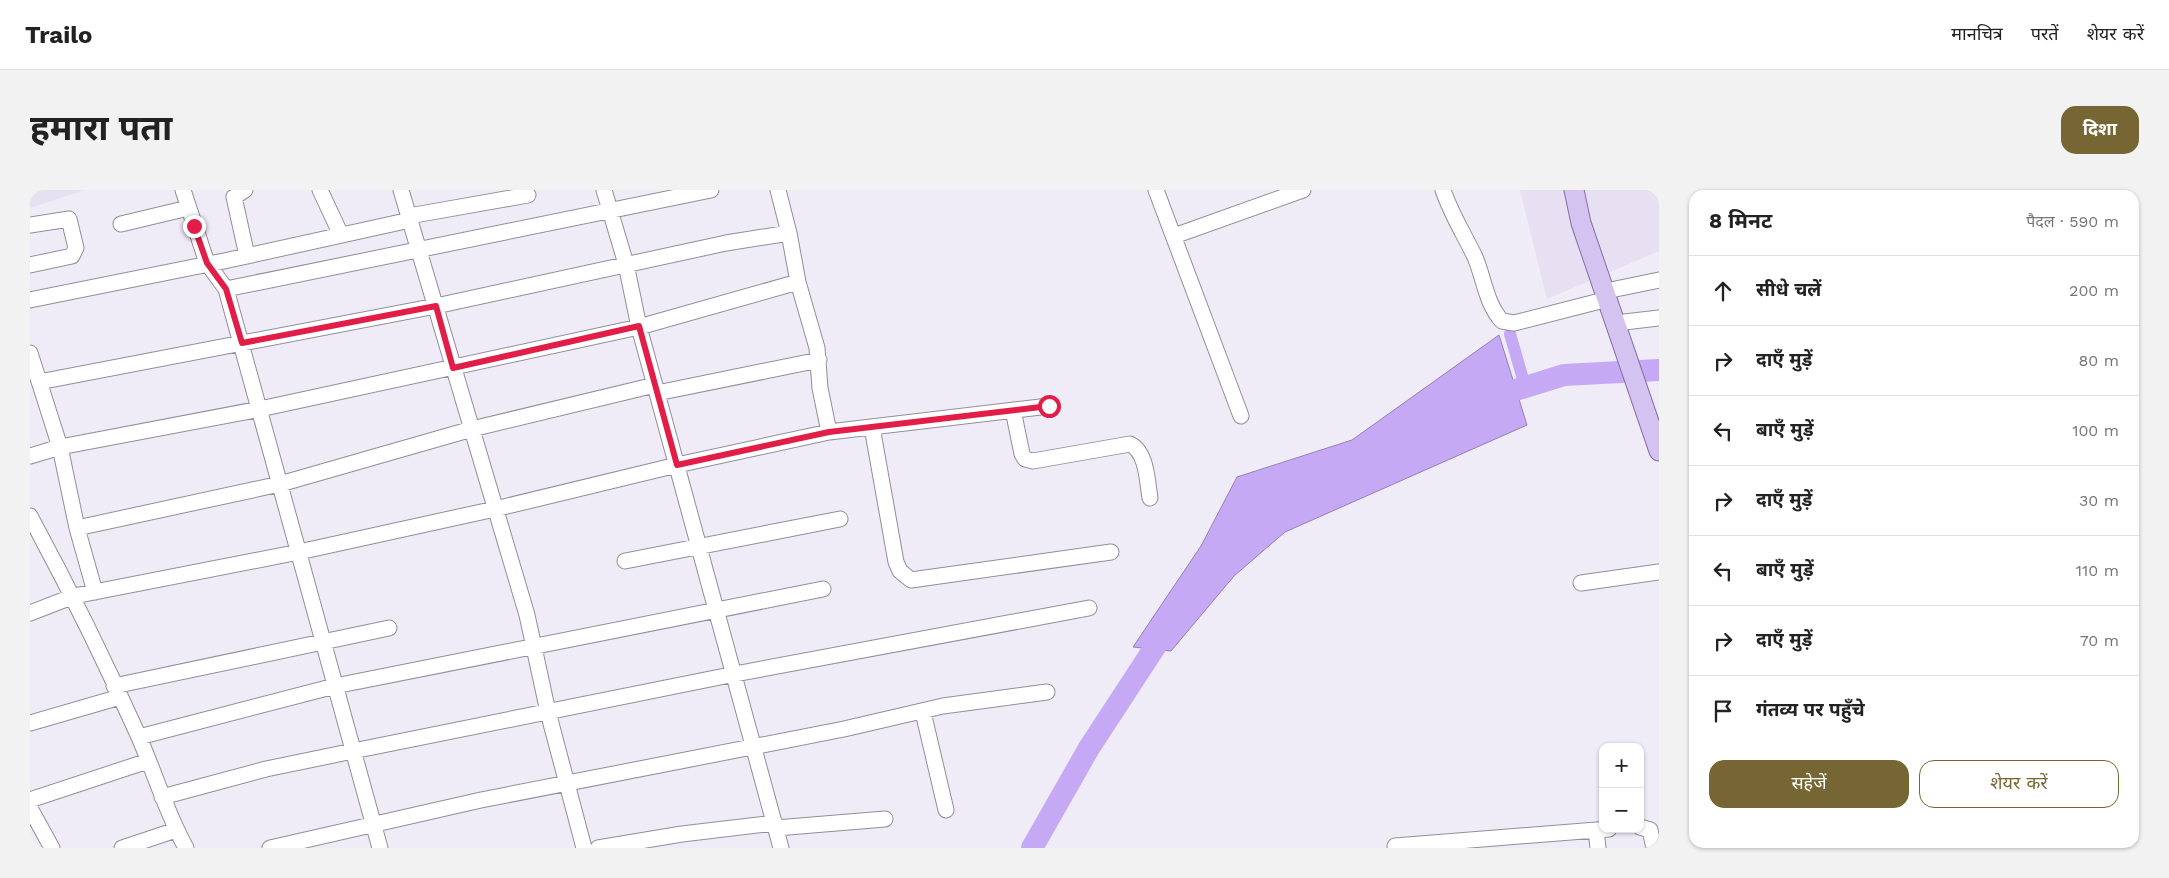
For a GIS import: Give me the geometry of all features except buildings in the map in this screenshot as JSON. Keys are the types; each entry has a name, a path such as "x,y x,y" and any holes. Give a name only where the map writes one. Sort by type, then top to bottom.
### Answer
{"main road":[{"path":"1561,190 1568,207 1581,223"},
{"path":"1574,190 1581,223 1655,434"}],"street":[{"path":"183,190 207,263 226,289 380,848"},
{"path":"245,190 234,198 247,256"},
{"path":"320,190 341,235"},
{"path":"401,190 527,616 548,712 584,848"},
{"path":"604,190 626,264 639,326 781,848"},
{"path":"226,289 711,190"},
{"path":"778,190 789,233 798,282 819,360 820,388 829,432"},
{"path":"1156,190 1241,416"},
{"path":"1174,236 1303,190"},
{"path":"1443,190 1452,215 1475,258 1491,303 1502,321 1514,324 1659,280"},
{"path":"30,300 247,256 410,218 528,195"},
{"path":"121,224 188,208"},
{"path":"30,225 69,219 72,223 76,248 72,256 30,265"},
{"path":"40,382 436,306 726,243 789,233"},
{"path":"30,456 60,447 260,409 639,326 798,282"},
{"path":"1616,323 1659,318"},
{"path":"30,353 60,447 78,528 95,592"},
{"path":"78,528 280,484 472,429 656,389 819,360"},
{"path":"30,613 74,596 299,552 829,432 1049,406"},
{"path":"1013,410 1022,454 1025,459 1033,461 1130,444 1137,448 1141,456 1150,498"},
{"path":"872,427 896,562 900,572 911,580 1111,552"},
{"path":"30,516 74,596 139,737 162,797 186,848"},
{"path":"625,561 840,519"},
{"path":"1581,583 1659,572"},
{"path":"139,737 335,686 532,645 823,589"},
{"path":"162,797 266,769 354,751 735,674 1088,608"},
{"path":"30,724 117,691 324,640 389,628"},
{"path":"270,848 481,800 924,712 943,706 1047,692"},
{"path":"924,712 946,810"},
{"path":"30,800 148,761"},
{"path":"30,808 52,848"},
{"path":"598,848 682,834 885,819"},
{"path":"1644,828 1650,830 1654,848"},
{"path":"122,848 176,830"},
{"path":"1395,846 1434,846 1599,830"},
{"path":"1598,848 1602,833"}],"shaded area":[{"path":"30,190 85,190 30,208"},
{"path":"1520,190 1659,190 1659,251 1547,299"},
{"path":"1499,335 1527,425 1285,532 1234,576 1171,651 1133,647 1201,546 1237,477 1352,440"}],"waterway":[{"path":"1510,334 1525,386"},
{"path":"1487,399 1564,375 1659,370"},
{"path":"1032,848 1089,748 1170,624"}],"route":[{"path":"194,226 207,263 215,277 226,289 242,343 436,306 453,368 639,326 677,465 829,432 1049,406"}]}
